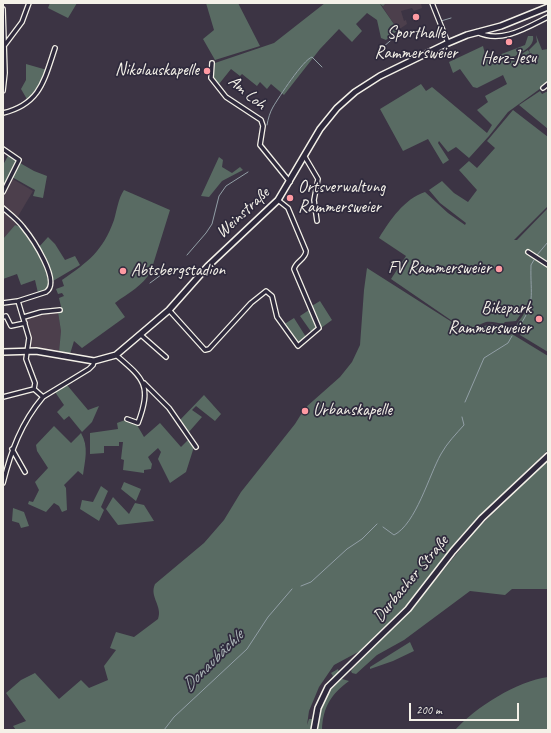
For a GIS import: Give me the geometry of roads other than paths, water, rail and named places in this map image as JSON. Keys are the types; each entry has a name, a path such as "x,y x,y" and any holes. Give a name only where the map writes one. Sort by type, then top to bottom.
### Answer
{"street":[{"path":"4,46 22,22 29,3"},
{"path":"432,3 448,43"},
{"path":"3,8 6,73 3,91"},
{"name":"Weinstraße","path":"3,352 28,350 94,361 116,355 169,310 208,266 278,200 328,118 355,92 380,76 448,43 477,32 501,26 548,8"},
{"path":"477,32 484,36 495,37 521,32 548,17"},
{"path":"3,113 22,107 36,95 45,78 55,48"},
{"name":"Am Loh","path":"212,63 211,78 226,97 261,120 263,126 260,145 262,150 290,182"},
{"path":"543,88 548,84"},
{"path":"3,149 19,160 3,192"},
{"path":"304,157 318,179 314,200 317,221"},
{"path":"169,310 204,350 209,349 251,303 266,291 272,296 277,317 298,346 319,328 294,269 295,265 304,257 306,251 288,208 278,200"},
{"path":"3,208 23,226 42,255 52,284 50,290 46,292 18,301 3,303"},
{"path":"528,252 548,265"},
{"path":"18,301 29,338 26,359 35,383 34,389"},
{"path":"24,318 41,312 60,310"},
{"path":"3,317 6,316 11,326 25,323"},
{"path":"141,335 166,357"},
{"path":"116,355 169,408 196,447"},
{"path":"3,483 5,470 18,435 43,397 89,369 93,365 94,361"},
{"path":"127,419 138,422 145,403 144,383"},
{"path":"34,389 43,397"},
{"path":"3,397 34,389"},
{"path":"12,449 26,472"},
{"name":"Durbacher Straße","path":"314,730 318,708 328,688 408,609 482,518 548,456"}],"waterway":[{"path":"441,21 451,18"},
{"path":"383,47 396,36 406,33"},
{"path":"267,125 269,116 280,95 303,65 312,57 322,67"},
{"path":"187,255 212,224 219,196 226,186 248,172"},
{"name":"Donaubächle","path":"537,255 548,242"},
{"name":"Donaubächle","path":"516,331 523,321 530,306 531,265 534,260"},
{"path":"150,283 169,269"},
{"name":"Donaubächle","path":"465,402 484,358 508,343 512,336"},
{"name":"Donaubächle","path":"383,527 394,535 409,521 441,454 464,425 462,417"},
{"name":"Donaubächle","path":"301,586 311,582 347,549 362,539 377,524"},
{"name":"Donaubächle","path":"164,730 174,717 247,649 268,617 292,589"}],"place":[{"name":"Sporthalle Rammersweier","path":"416,17"},
{"name":"Herz-Jesu","path":"509,42"},
{"name":"Nikolauskapelle","path":"207,71"},
{"name":"Ortsverwaltung Rammersweier","path":"290,198"},
{"name":"FV Rammersweier","path":"499,269"},
{"name":"Abtsbergstadion","path":"123,271"},
{"name":"Bikepark Rammersweier","path":"539,319"},
{"name":"Urbanskapelle","path":"305,411"}]}
